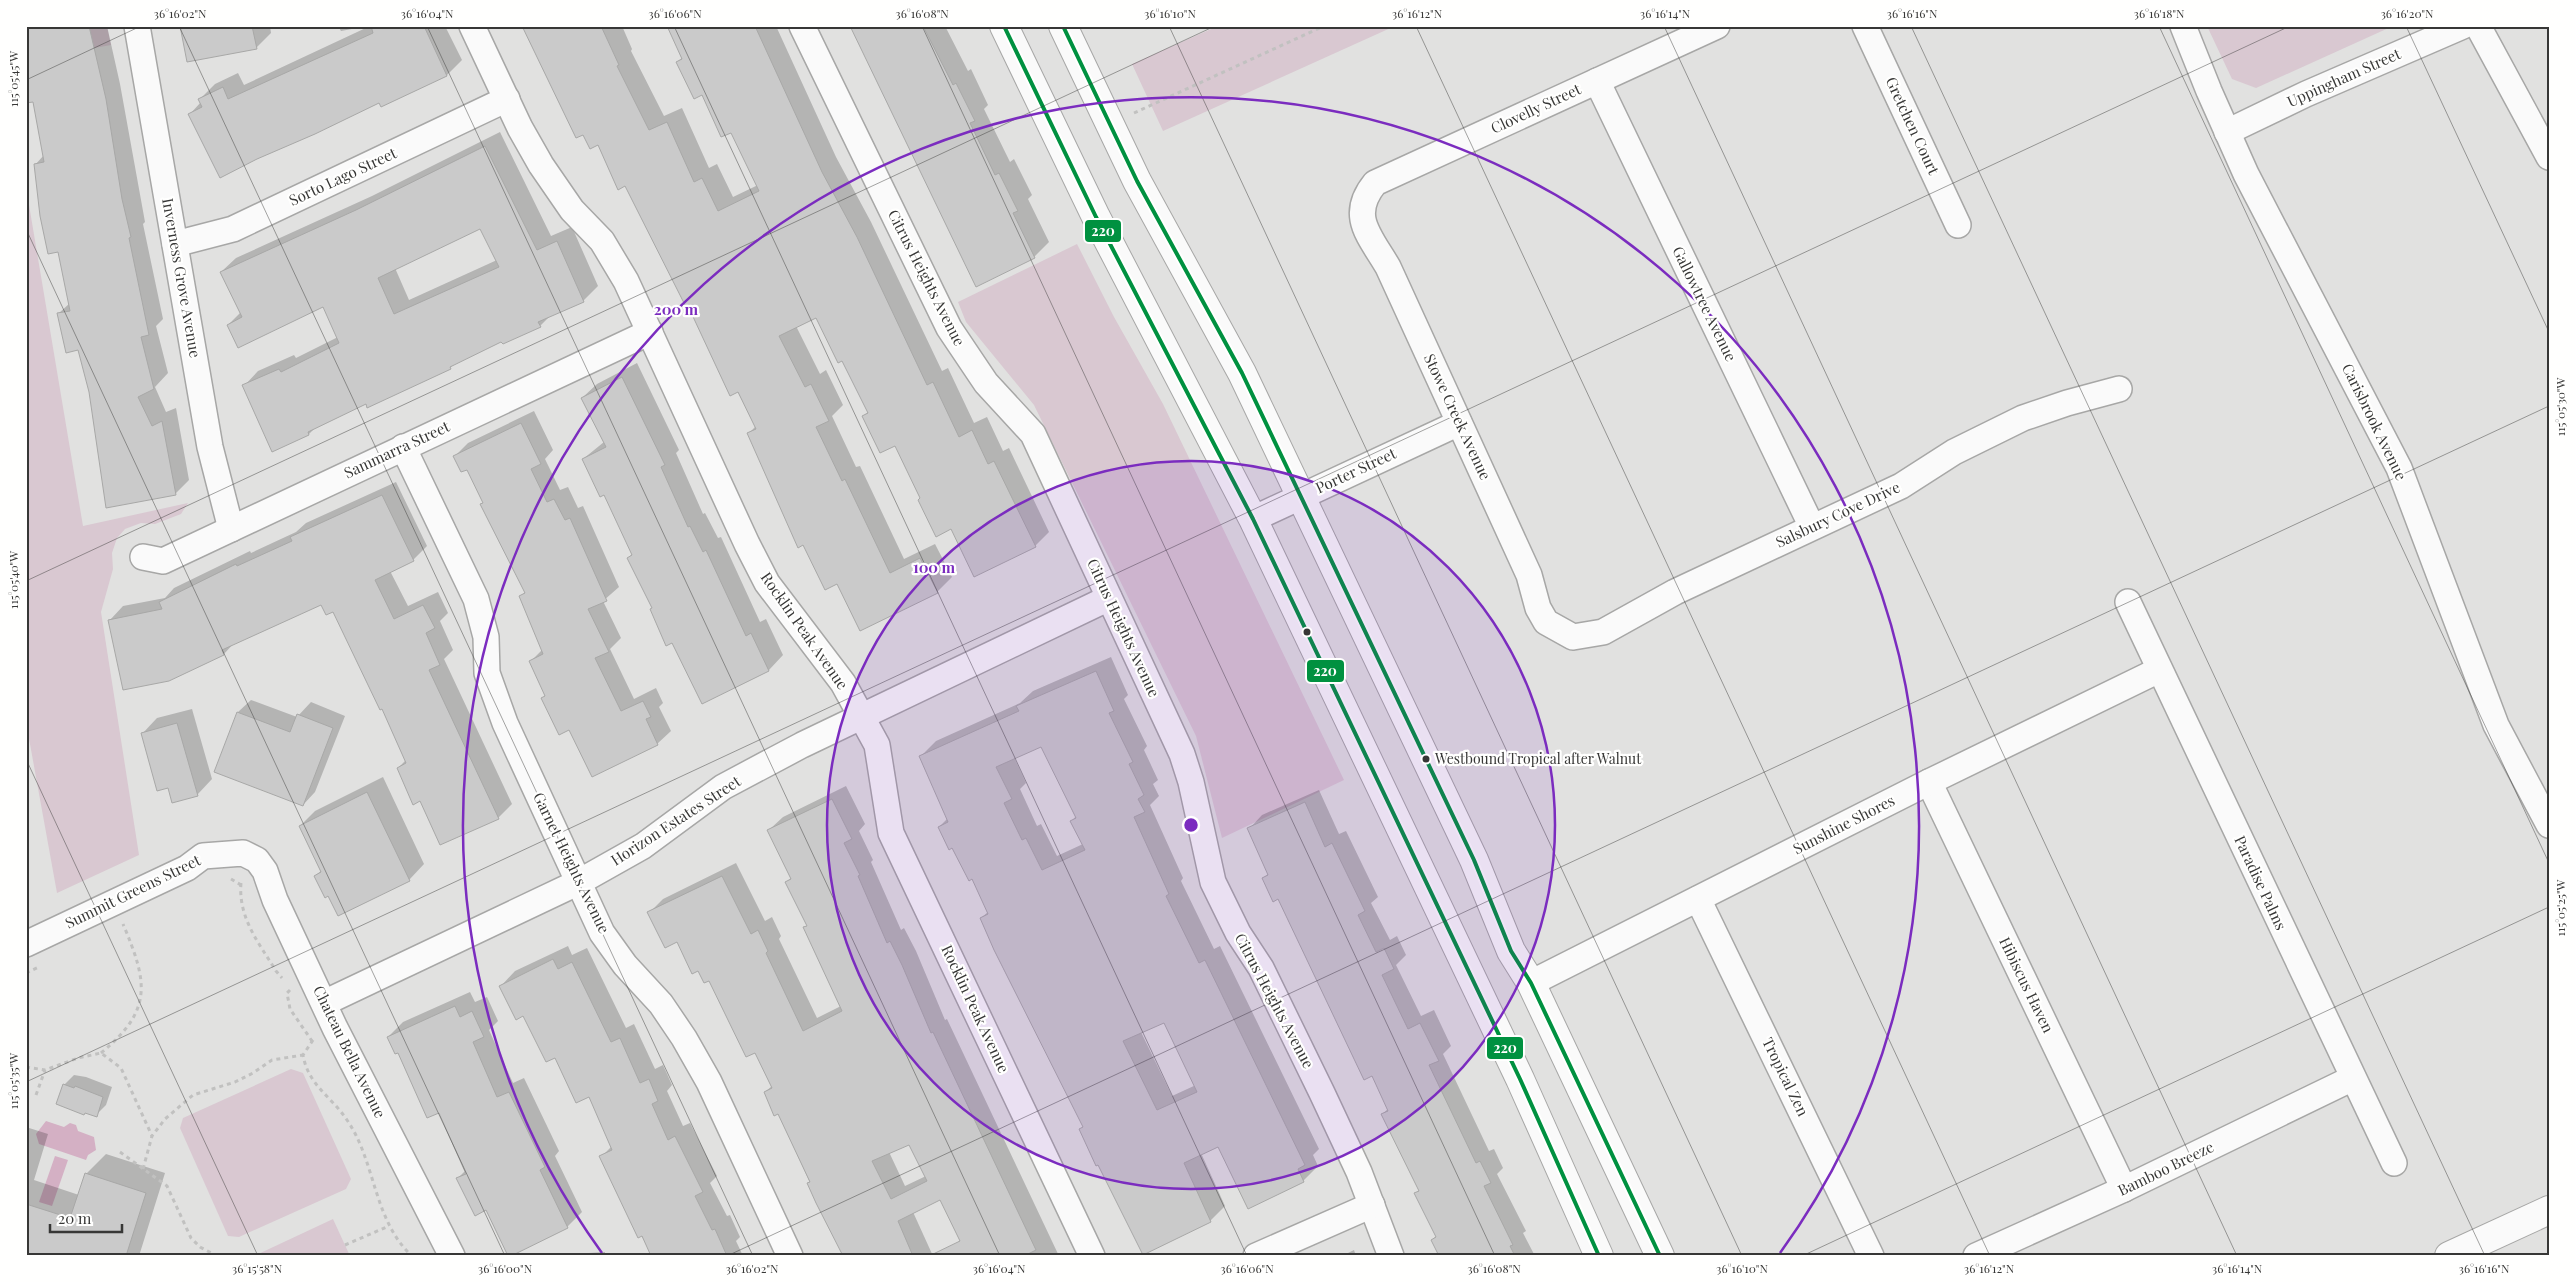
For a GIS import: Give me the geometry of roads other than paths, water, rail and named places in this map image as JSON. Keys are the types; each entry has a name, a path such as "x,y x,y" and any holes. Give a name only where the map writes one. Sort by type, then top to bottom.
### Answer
{"main road":[{"path":"1004,26 1096,217 1253,519 1520,1079 1599,1256"},
{"path":"1063,26 1138,182 1238,366 1474,860 1511,950 1531,983 1660,1256"},
{"path":"2449,1256 2549,1210"}],"street":[{"name":"Inverness Grove Avenue","path":"137,26 210,447 231,529"},
{"name":"Rocklin Peak Avenue","path":"472,26 541,165 572,210 602,240 626,281 747,544 767,583 831,666 877,745 891,833 1092,1256"},
{"name":"Citrus Heights Avenue","path":"802,26 948,328 986,383 1033,434 1182,754 1191,782 1213,882 1238,933 1261,968 1318,1084 1372,1205 1391,1256"},
{"name":"Clovelly Street","path":"1363,201 1375,183 1717,26"},
{"name":"Gretchen Court","path":"1865,26 1958,225"},
{"name":"Carisbrook Avenue","path":"2183,26 2227,132 2276,234 2399,468 2496,725 2549,825"},
{"name":"Uppingham Street","path":"2227,132 2306,94 2462,26"},
{"path":"2478,26 2549,157"},
{"name":"Gallowtree Avenue","path":"1597,81 1812,527"},
{"name":"Sorto Lago Street","path":"175,244 234,229 507,99"},
{"name":"Stowe Creek Avenue","path":"1363,201 1362,219 1388,267 1529,575 1538,608 1546,622 1558,630"},
{"name":"Sammarra Street","path":"143,557 163,561 650,332"},
{"name":"Salsbury Cove Drive","path":"1558,630 1573,637 1603,632 1675,592 1901,486 1954,452 2023,418 2067,403 2119,389"},
{"name":"Porter Street","path":"1253,519 1459,423"},
{"name":"Garnet Heights Avenue","path":"403,447 476,599 486,637 487,673 505,723 602,933 625,965 661,1004 684,1038 709,1082 790,1256"},
{"name":"Horizon Estates Street","path":"324,1003 579,882 643,846 724,788 860,716 1109,598"},
{"name":"Paradise Palms","path":"2128,602 2394,1163"},
{"name":"Sunshine Shores","path":"1531,983 1929,782 2159,670"},
{"name":"Hibiscus Haven","path":"1929,782 2124,1189"},
{"name":"Summit Greens Street","path":"26,944 187,868 203,856 243,853"},
{"name":"Chateau Bella Avenue","path":"243,853 257,860 265,871 275,900 335,1028 452,1256"},
{"name":"Tropical Zen","path":"1698,899 1871,1256"},
{"name":"Bamboo Breeze","path":"1976,1256 2124,1189 2353,1078"},
{"path":"1256,1256 1372,1205"}],"place":[{"name":"Westbound Tropical after Walnut","path":"1426,759"}]}
